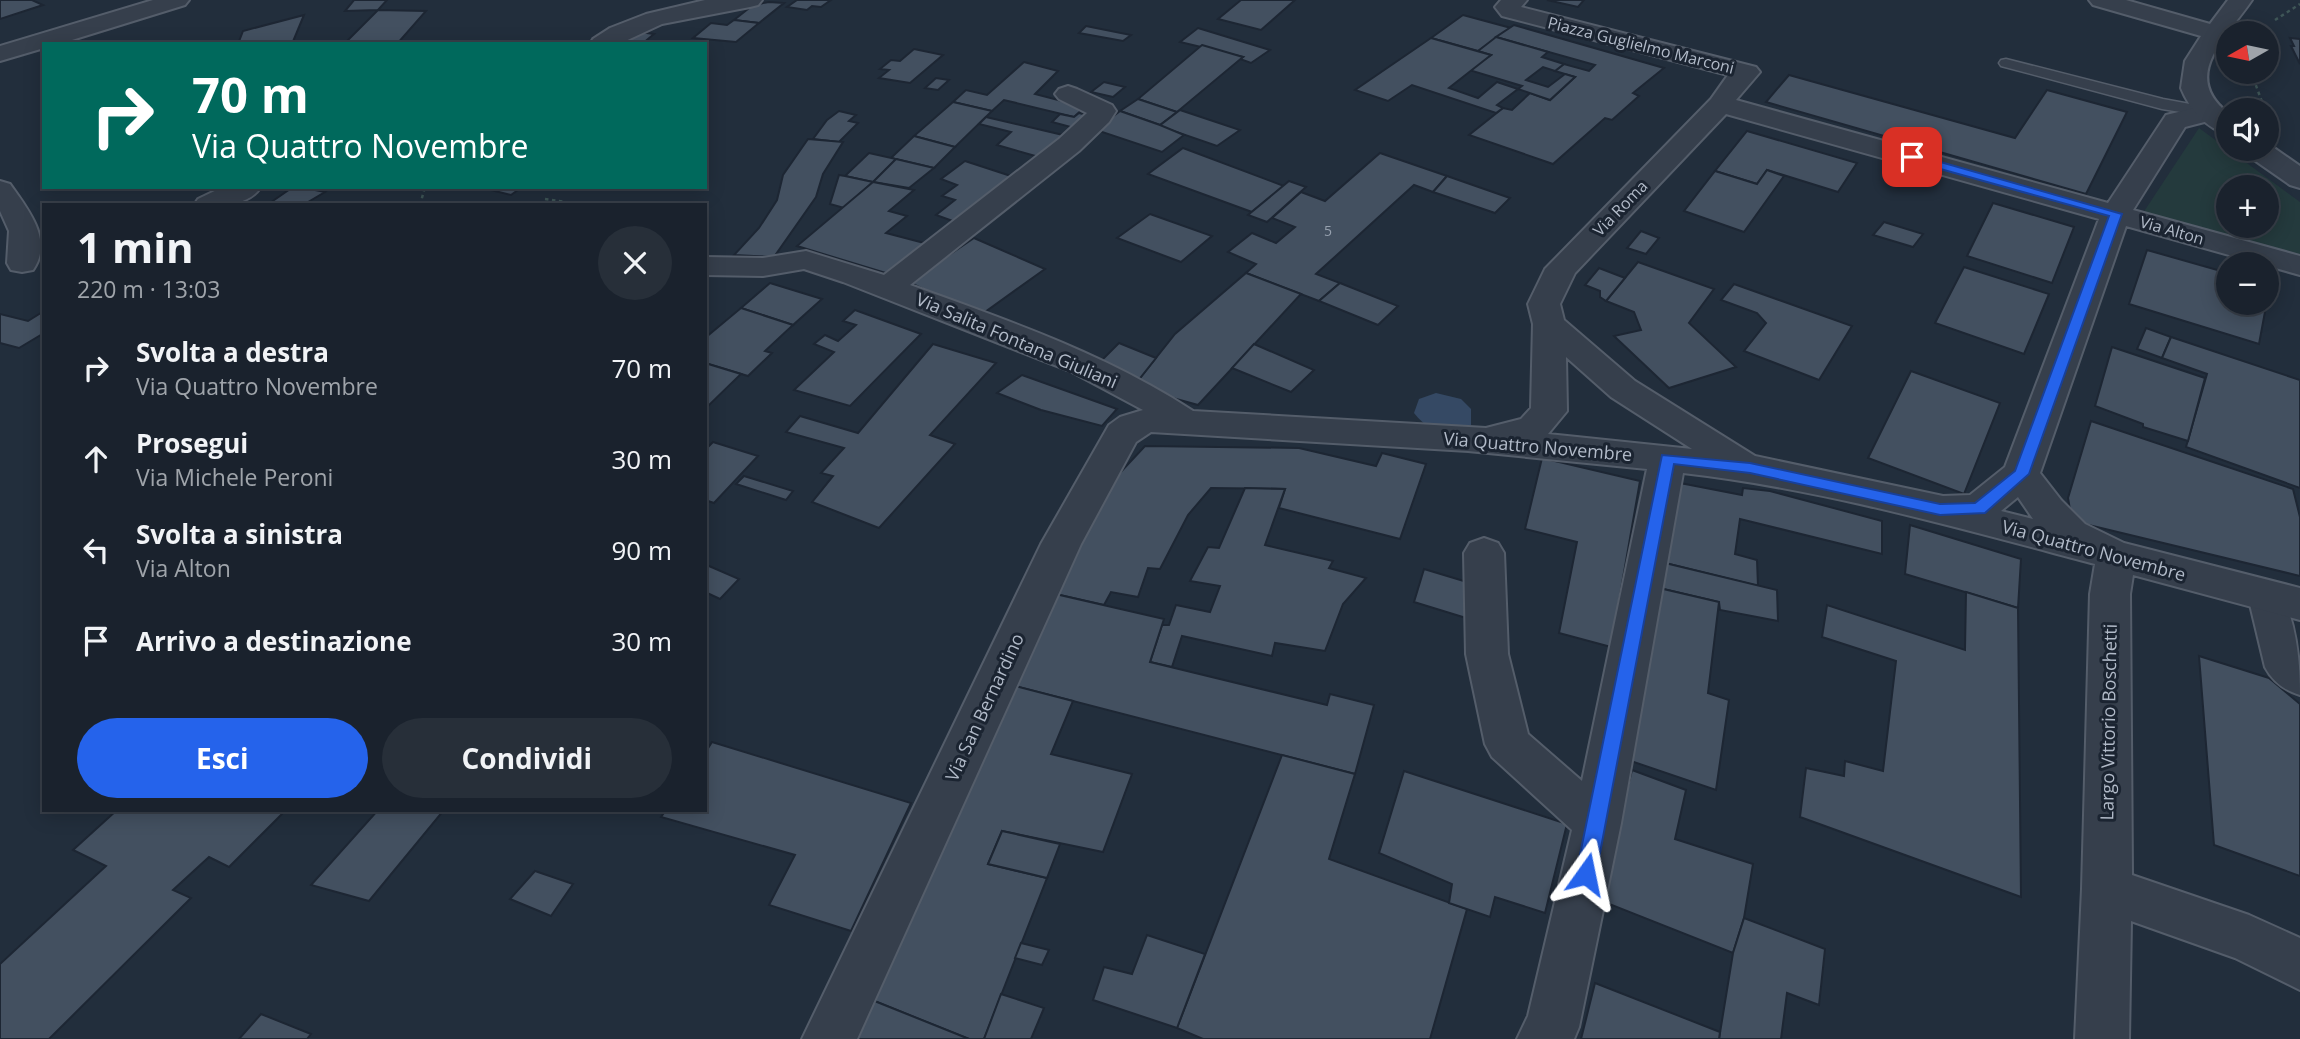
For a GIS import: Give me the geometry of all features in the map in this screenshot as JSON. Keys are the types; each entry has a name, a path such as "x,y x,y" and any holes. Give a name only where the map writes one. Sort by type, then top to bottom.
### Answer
{"street":[{"path":"0,54 177,0"},
{"path":"605,42 629,27 655,19 750,0"},
{"name":"Piazza Guglielmo Marconi","path":"1515,0 1507,7 1510,11 1747,72 1735,82 1721,104"},
{"path":"2101,0 2215,33"},
{"path":"2216,116 2198,100 2194,87 2194,66 2240,0"},
{"name":"Via Salita Fontana Giuliani","path":"888,287 1069,145 1103,111 1068,94"},
{"name":"Via Alton","path":"1721,104 2300,266"},
{"name":"Via Roma","path":"1468,439 1506,437 1533,428 1549,411 1549,324 1544,304 1561,269 1721,104"},
{"path":"1940,509 1979,509 2021,474 2116,214 2175,121 2216,119"},
{"path":"2274,161 2300,179"},
{"path":"212,203 243,189"},
{"path":"0,190 23,222 26,236 22,264"},
{"name":"Via Salita Fontana Giuliani","path":"707,265 763,267 806,260 888,287 1084,364 1147,397 1180,419"},
{"path":"1549,324 1623,389 1750,468"},
{"name":"Via Quattro Novembre","path":"1180,419 1468,439 1750,468 1940,509 2283,600"},
{"name":"Via San Bernardino","path":"829,1039 1061,544 1106,459 1122,434 1133,425 1151,420 1180,419"},
{"path":"1544,1039 1552,1027 1597,823 1667,458"},
{"path":"2021,474 2047,510 2071,534 2116,556"},
{"path":"1483,553 1487,654 1508,744 1597,823"},
{"name":"Largo Vittorio Boschetti","path":"2102,1039 2107,889 2110,594 2116,556"},
{"path":"2283,600 2284,667 2300,680"},
{"path":"2107,889 2249,939 2300,965"}],"lane":[{"path":"2006,63 2216,118"}],"path":[{"path":"2273,21 2300,4"},
{"path":"545,199 572,203"}],"green space":[{"path":"2199,128 2216,140 2216,161 2244,161 2263,175 2216,175 2216,233 2143,213"},
{"path":"2279,187 2300,202 2300,256 2234,238 2279,238"}],"water":[{"path":"1436,393 1461,399 1471,409 1471,425 1447,431 1427,426 1414,413 1419,399"}],"building":[{"path":"0,0 32,0 43,5 0,19"},
{"path":"354,0 387,0 378,10 345,11"},
{"path":"797,0 831,0 821,7 812,6 807,10 787,7"},
{"path":"1241,0 1295,0 1261,30 1218,19"},
{"path":"1547,0 1584,0 1578,7"},
{"path":"784,3 759,23 734,20 753,5"},
{"path":"378,10 426,11 399,42 346,42"},
{"path":"304,15 293,42 239,42 243,31"},
{"path":"1463,15 1511,28 1478,51 1431,38"},
{"path":"734,20 759,23 736,42 693,38 711,23 727,25"},
{"path":"1514,25 1664,68 1633,93 1639,96 1612,120 1605,118 1553,164 1469,135 1503,108 1512,110 1530,93 1550,100 1575,77 1555,71 1564,64 1589,71 1595,65 1496,37"},
{"path":"1086,26 1131,35 1123,41 1079,33"},
{"path":"1198,28 1270,50 1251,63 1240,59 1243,57 1180,42"},
{"path":"632,31 654,34 644,42 617,42"},
{"path":"1496,37 1548,52 1542,57 1564,64 1555,71 1543,67 1526,80 1548,87 1565,74 1575,77 1550,100 1518,89 1522,86 1469,70 1491,55 1478,51"},
{"path":"1431,38 1491,55 1449,88 1478,98 1497,82 1518,89 1497,105 1503,108 1496,113 1412,85 1388,101 1355,90"},
{"path":"2290,38 2300,39 2300,64 2291,46 2294,46"},
{"path":"1202,45 1243,57 1177,112 1138,99"},
{"path":"914,49 943,55 910,83 879,78 889,70 880,69 891,60 900,61"},
{"path":"1024,62 1058,71 1035,94 1085,107 1074,117 1004,100 992,111 953,102 966,90 987,95"},
{"path":"1789,75 2015,138 2047,90 2127,112 2086,194 1766,102"},
{"path":"936,78 949,80 938,90 925,88"},
{"path":"1104,82 1125,87 1113,97 1091,92"},
{"path":"1138,99 1177,112 1160,125 1120,111"},
{"path":"953,102 992,111 955,147 914,136"},
{"path":"1180,110 1240,130 1217,146 1159,126"},
{"path":"839,111 856,115 849,121 858,123 839,142 813,139 827,120"},
{"path":"1120,111 1184,135 1162,152 1096,130"},
{"path":"1079,113 1091,116 1078,129 1052,122 1060,114 1074,117"},
{"path":"986,117 1063,135 1046,159 997,145 1011,132 979,124"},
{"path":"1747,131 1857,163 1838,192 1767,170 1757,184 1715,171"},
{"path":"914,136 955,147 934,168 891,158"},
{"path":"808,139 843,142 823,174 816,197 774,257 734,255 759,228 777,200 783,175"},
{"path":"1183,148 1284,186 1252,212 1148,174"},
{"path":"869,153 896,159 873,182 845,176"},
{"path":"1380,153 1447,176 1433,192 1414,185 1316,274 1340,283 1319,301 1246,273 1256,264 1228,252 1252,233 1276,243 1295,227 1272,218 1301,192 1325,201"},
{"path":"896,159 934,168 909,188 873,182"},
{"path":"965,161 1017,178 961,224 936,215 955,200 942,196 957,185 941,179"},
{"path":"1767,170 1784,176 1744,232 1684,211 1715,171 1757,184"},
{"path":"839,175 873,182 844,208 830,204"},
{"path":"1447,176 1510,198 1495,213 1433,192"},
{"path":"1289,181 1306,187 1267,222 1248,215"},
{"path":"873,182 914,190 889,211 907,216 886,233 928,244 889,274 797,246"},
{"path":"290,189 325,192 306,203 270,203"},
{"path":"487,189 519,189 511,195"},
{"path":"1993,203 2074,227 2052,283 1967,256"},
{"path":"1150,214 1212,236 1181,262 1117,238"},
{"path":"1884,222 1923,234 1913,247 1873,235"},
{"path":"1641,231 1659,238 1646,254 1627,248"},
{"path":"974,238 1045,269 978,317 909,282"},
{"path":"2147,250 2216,270 2216,315 2264,315 2259,344 2129,304"},
{"path":"1638,262 1714,289 1689,323 1736,367 1669,388 1614,336 1641,330 1634,312 1606,301"},
{"path":"1964,267 2049,294 2024,354 1935,323"},
{"path":"1599,268 1625,278 1606,301 1600,297 1600,291 1585,285"},
{"path":"1246,273 1301,294 1198,405 1133,387 1175,334"},
{"path":"770,283 822,299 793,325 741,308"},
{"path":"1340,283 1398,306 1378,325 1319,301"},
{"path":"1734,284 1852,326 1819,380 1744,351 1766,323 1757,313 1721,300"},
{"path":"741,308 793,325 765,351 772,353 748,376 707,364 707,336"},
{"path":"855,310 921,334 850,406 794,390 834,352 814,344 825,335 838,341 856,325 843,321"},
{"path":"42,312 42,334 19,348 0,343 0,314 28,321"},
{"path":"2146,328 2171,337 2162,358 2137,349"},
{"path":"2171,337 2300,380 2300,488 2186,447 2207,374 2162,358"},
{"path":"1119,343 1156,358 1133,387 1094,368"},
{"path":"933,344 996,363 930,435 955,444 879,528 812,502 833,476 821,473 844,448 786,432 800,416 858,433"},
{"path":"1254,344 1314,370 1291,392 1232,368"},
{"path":"2112,347 2205,378 2188,441 2143,427 2143,424 2095,406"},
{"path":"707,364 741,374 707,407"},
{"path":"1911,371 2000,403 1964,494 1868,458"},
{"path":"1022,375 1117,409 1102,426 1041,410 997,393"},
{"path":"2091,421 2293,489 2300,517 2300,576 2072,521 2068,498"},
{"path":"713,442 758,456 714,503 707,501 707,448"},
{"path":"1145,446 1299,448 1376,466 1382,453 1426,464 1400,539 1279,508 1285,489 1211,488 1188,515 1160,569 1148,568 1138,597 1111,592 1104,605 1051,593 1088,507"},
{"path":"1542,458 1640,481 1611,647 1559,633 1577,542 1525,529"},
{"path":"744,476 793,491 786,500 736,484"},
{"path":"1680,483 1742,495 1743,488 1770,491 1882,521 1882,554 1740,519 1735,554 1757,560 1758,586 1665,563"},
{"path":"1245,488 1285,489 1265,545 1333,561 1329,568 1366,578 1343,604 1325,651 1275,643 1272,656 1182,636 1172,667 1150,662 1162,625 1169,625 1176,605 1210,612 1220,586 1190,581 1208,547 1219,548"},
{"path":"1910,525 2021,559 2018,608 1905,574"},
{"path":"1665,563 1777,590 1778,621 1720,610 1719,602 1659,588"},
{"path":"707,568 739,579 720,599 707,593"},
{"path":"1424,569 1477,585 1466,618 1414,602"},
{"path":"1659,588 1719,602 1708,693 1729,700 1716,790 1625,759"},
{"path":"1966,592 2018,608 2021,897 1800,817 1806,768 1844,776 1845,761 1883,771 1896,661 1822,637 1827,605 1965,650"},
{"path":"1051,593 1164,619 1150,662 1327,705 1330,694 1374,705 1355,774 1011,685"},
{"path":"2199,656 2269,678 2300,704 2300,876 2214,845"},
{"path":"1011,685 1073,701 1051,754 1132,774 1103,852 1002,831 988,864 1047,878 984,1039 969,1039 867,998"},
{"path":"712,742 911,803 851,931 769,905 795,855 661,817 665,812 707,812 707,750"},
{"path":"1282,755 1355,774 1329,859 1467,909 1430,1039 1203,1039 1177,1028"},
{"path":"1632,770 1686,790 1675,839 1753,864 1744,918 1733,953 1599,900"},
{"path":"1404,771 1567,824 1545,913 1495,897 1490,917 1449,903 1452,884 1379,853"},
{"path":"115,812 284,812 229,867 209,857 173,890 191,898 49,1039 0,1039 0,964 106,866 73,850"},
{"path":"376,812 442,812 369,901 311,885"},
{"path":"1002,831 1060,844 1047,878 988,864"},
{"path":"535,871 573,884 551,916 510,899"},
{"path":"1744,918 1825,949 1819,1005 1787,993 1781,1039 1719,1039 1733,953"},
{"path":"1147,935 1205,954 1177,1028 1093,1000 1104,967 1132,974"},
{"path":"1021,943 1049,950 1042,965 1015,958"},
{"path":"1595,983 1720,1032 1719,1039 1581,1039"},
{"path":"1001,994 1044,1008 1031,1039 984,1039"},
{"path":"867,998 969,1039 851,1039"},
{"path":"261,1014 311,1034 307,1039 239,1039"}],"route":[{"path":"1586,874 1666,475 1667,458 1750,468 1940,509 1979,509 2021,474 2116,214 1912,157"}]}
